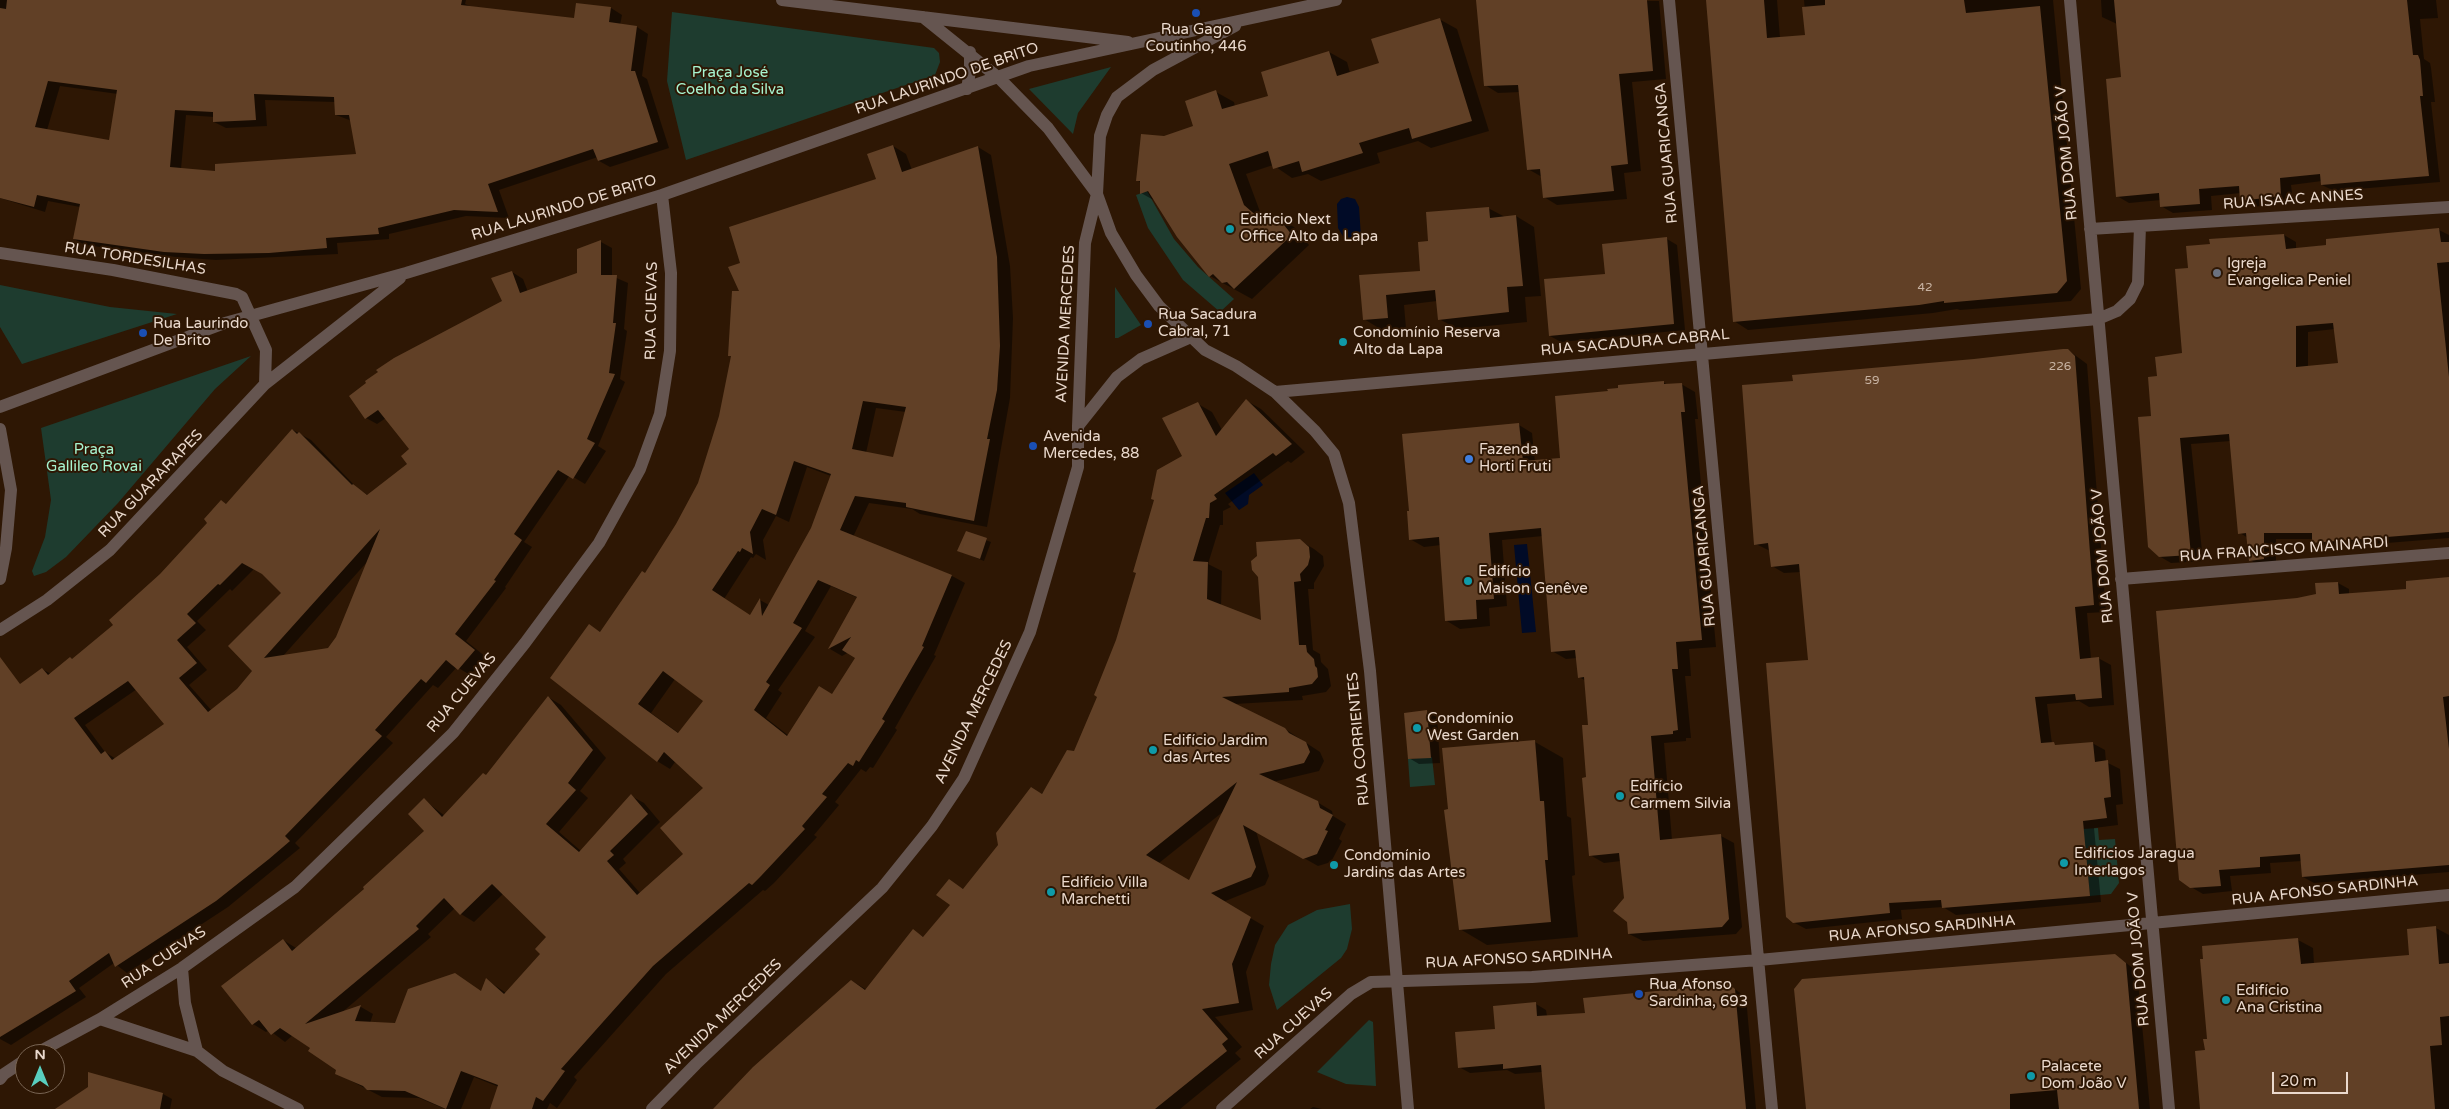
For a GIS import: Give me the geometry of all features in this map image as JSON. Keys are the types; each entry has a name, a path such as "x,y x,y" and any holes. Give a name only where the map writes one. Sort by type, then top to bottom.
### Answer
{"street":[{"path":"782,0 1138,44"},
{"name":"RUA LAURINDO DE BRITO","path":"0,407 225,323 406,273 662,195 967,90 1029,66 1336,0"},
{"name":"RUA GUARICANGA","path":"1669,0 1772,1109"},
{"name":"RUA DOM JOÃO V","path":"2070,0 2168,1109"},
{"path":"924,17 1000,78 1048,128 1096,194 1111,233 1136,276 1159,306 1204,350 1236,366 1275,392"},
{"name":"AVENIDA MERCEDES","path":"652,1109 696,1064 882,888 932,826 964,778 1030,632 1078,467 1084,243 1096,194 1100,136 1107,115 1117,97 1153,70 1250,18"},
{"path":"970,52 967,90 1012,91"},
{"name":"RUA CUEVAS","path":"54,1044 100,1019 182,968 296,887 453,733 525,643 599,542 640,469 660,414 670,341 671,273 662,195"},
{"name":"RUA ISAAC ANNES","path":"2090,229 2449,206"},
{"path":"2098,319 2117,311 2130,299 2138,283 2140,226"},
{"name":"RUA TORDESILHAS","path":"0,253 113,270 236,294 242,297 252,317"},
{"name":"RUA GUARARAPES","path":"0,630 47,600 110,550 265,384 406,273"},
{"path":"252,317 266,350 265,384"},
{"name":"RUA SACADURA CABRAL","path":"1275,392 2098,319"},
{"name":"AVENIDA MERCEDES","path":"1078,426 1117,378 1142,359 1191,337"},
{"name":"RUA CORRIENTES","path":"1275,392 1315,431 1334,454 1349,504 1370,671 1408,1109"},
{"path":"0,430 11,490 6,548 0,579"},
{"name":"RUA FRANCISCO MAINARDI","path":"2121,579 2449,553"},
{"name":"RUA AFONSO SARDINHA","path":"1397,981 1532,977 1759,960 2152,925 2449,895"},
{"path":"182,968 185,1003 197,1051"},
{"name":"RUA CUEVAS","path":"1222,1109 1351,994 1371,982 1397,981"},
{"path":"100,1019 197,1051 223,1071 298,1109"},
{"path":"0,1079 15,1067"}],"green space":[{"name":"Praça José Coelho da Silva","path":"672,12 934,48 939,53 940,62 935,75 686,160 667,81"},
{"path":"1111,67 1078,113 1073,134 1029,89"},
{"path":"1147,191 1174,239 1198,267 1234,299 1220,312 1183,280 1148,228 1136,195"},
{"path":"0,285 110,307 177,314 22,364 0,327"},
{"path":"1115,287 1141,325 1118,338 1115,338"},
{"name":"Praça Gallileo Rovai","path":"251,356 215,389 118,503 66,557 46,572 34,576 32,571 45,537 51,500 41,428"},
{"path":"1432,757 1435,785 1410,787 1408,759"},
{"path":"2098,828 2099,840 2115,839 2119,883 2111,894 2090,896 2083,829"},
{"path":"1350,904 1352,929 1347,949 1341,958 1277,1010 1269,985 1271,964 1275,945 1288,925 1317,910"},
{"path":"1369,1020 1373,1022 1376,1086 1346,1084 1317,1072"}],"water":[{"path":"1347,197 1355,199 1359,207 1361,237 1355,237 1352,240 1344,238 1338,228 1337,204 1341,199"},
{"path":"1254,473 1263,485 1249,495 1248,504 1239,510 1225,493"},
{"path":"1527,544 1536,632 1522,633 1514,545"}],"building":[{"path":"7,0 462,0 461,5 574,18 576,3 611,7 609,22 637,26 631,71 635,71 658,142 598,161 593,149 488,184 498,212 454,210 378,228 379,234 326,238 327,248 269,253 204,254 164,252 73,239 80,204 37,195 34,207 0,198 0,8 6,9","holes":["48,81 117,90 109,140 35,127","254,94 334,97 335,115 349,115 356,154 215,164 215,171 170,167 175,110 213,112 213,122 256,120"]},
{"path":"1476,0 1647,0 1653,71 1619,74 1628,164 1611,166 1614,191 1543,198 1540,169 1527,170 1518,85 1484,86"},
{"path":"1706,0 1764,0 1767,38 1805,35 1802,7 1825,5 1825,0 1964,0 1966,13 2040,6 2067,281 2057,293 1944,303 1944,301 1919,305 1733,322"},
{"path":"2114,0 2407,0 2413,55 2418,55 2420,60 2423,96 2420,96 2429,176 2321,185 2320,174 2280,178 2281,196 2240,201 2239,186 2199,189 2200,204 2160,207 2159,193 2116,197 2106,79 2121,77"},
{"path":"1440,18 1472,121 1412,139 1409,128 1359,143 1363,153 1302,172 1299,161 1273,169 1268,151 1229,164 1244,205 1266,224 1276,215 1292,235 1234,289 1227,282 1222,283 1213,274 1209,277 1177,237 1148,191 1140,194 1140,181 1136,181 1141,134 1164,136 1193,126 1185,101 1216,90 1222,109 1268,96 1261,72 1329,51 1337,76 1379,63 1371,39"},
{"path":"893,145 902,172 978,146 997,257 1000,346 997,390 987,439 990,439 974,521 906,507 906,503 855,496 840,530 952,575 922,646 924,647 882,719 885,721 859,762 856,760 853,766 848,763 822,794 827,797 802,826 805,829 752,885 749,883 653,966 561,1069 565,1071 543,1101 536,1097 532,1109 490,1109 498,1085 461,1071 446,1109 405,1091 367,1090 363,1086 335,1074 336,1070 308,1051 310,1048 280,1028 271,1035 259,1020 252,1025 221,986 283,939 292,951 364,889 363,887 424,831 408,814 424,798 442,817 483,773 486,775 548,696 593,750 568,783 576,790 546,824 579,852 631,794 648,814 610,851 614,855 607,861 637,895 683,854 660,828 703,788 664,752 657,762 550,678 589,624 600,632 642,571 645,573 676,524 698,483 719,416 731,356 728,356 732,291 739,291 728,267 740,263 729,227 876,179 867,154","holes":["863,401 906,407 893,457 852,449","794,461 831,474 811,528 762,616 760,598 750,615 712,590 738,551 740,552 742,548 753,554 750,532 762,509 776,515","818,580 857,597 828,649 851,637 842,650 855,658 832,694 819,686 787,736 754,710 770,685 766,682 802,628 793,623","663,671 703,701 678,733 638,704","492,884 546,937 535,949 540,954 504,994 486,978 481,991 455,973 408,989 395,1023 355,1021 361,1005 305,1024 419,929 416,926 444,898 460,915"]},
{"path":"1489,207 1490,218 1516,215 1523,286 1507,287 1509,312 1438,320 1435,290 1386,295 1388,318 1363,320 1359,275 1420,271 1418,242 1428,241 1426,212"},
{"path":"2439,228 2441,242 2449,242 2449,262 2437,263 2449,377 2449,532 2312,543 2312,533 2264,533 2264,559 2249,561 2246,533 2238,534 2229,434 2180,438 2191,555 2159,557 2148,547 2138,417 2151,416 2148,377 2157,376 2155,357 2182,353 2175,269 2188,268 2186,246 2210,244 2209,239 2284,234 2286,249 2326,245 2326,239","holes":["2333,323 2338,363 2296,367 2296,326"]},
{"path":"1667,237 1674,324 1549,336 1544,279 1605,274 1602,244"},
{"path":"601,240 601,275 617,275 613,323 616,323 609,373 615,374 587,439 595,443 573,479 558,470 514,534 522,540 494,580 496,581 455,634 475,650 458,670 446,660 426,683 421,679 375,730 382,736 285,836 290,841 269,859 216,901 115,967 109,953 69,981 76,991 0,1037 0,657 20,684 42,668 48,675 70,657 72,659 113,625 109,620 160,574 207,523 204,519 221,500 226,504 292,429 297,434 299,432 352,485 367,495 407,464 401,456 409,449 378,410 365,419 349,396 378,372 376,370 394,358 502,301 491,278 512,271 520,293 577,273 577,249","holes":["380,529 336,637 328,648 264,658","242,563 262,574 281,593 228,646 252,671 237,689 208,712 179,678 197,663 177,640 196,623 187,614 218,584 220,585","128,681 164,724 112,760 105,751 101,754 74,718"]},
{"path":"2068,349 2075,356 2094,605 2075,607 2080,659 2099,657 2102,698 2076,700 2075,694 2035,697 2041,743 2054,742 2055,745 2093,742 2095,762 2108,760 2111,797 2104,798 2107,818 2083,821 2090,896 1942,908 1941,900 1889,903 1890,913 1793,923 1786,917 1766,663 1808,660 1799,564 1771,567 1768,543 1754,545 1742,385 1793,381 1792,375"},
{"path":"1664,381 1664,384 1682,383 1685,412 1681,412 1702,640 1676,642 1678,669 1672,669 1678,730 1673,731 1673,734 1651,736 1660,840 1721,834 1729,919 1722,927 1628,934 1627,922 1613,911 1624,898 1619,853 1589,856 1582,778 1586,777 1582,725 1588,725 1584,677 1578,678 1575,650 1551,652 1541,528 1489,533 1494,599 1476,600 1477,619 1445,621 1439,537 1409,540 1407,511 1409,511 1402,434 1519,423 1523,461 1560,458 1555,396 1608,391 1607,389 1618,388 1618,385"},
{"path":"1246,399 1292,444 1276,456 1273,453 1214,495 1217,499 1210,503 1209,518 1206,518 1193,561 1208,562 1207,599 1261,620 1258,577 1252,570 1251,561 1257,556 1256,542 1300,539 1309,547 1310,557 1308,565 1300,574 1301,581 1294,582 1299,645 1306,645 1307,652 1314,659 1318,677 1312,684 1289,688 1289,692 1222,697 1285,728 1289,733 1306,742 1310,752 1304,763 1259,774 1318,801 1320,808 1333,815 1325,830 1328,831 1317,854 1303,859 1243,825 1256,867 1251,877 1211,893 1251,917 1232,964 1239,1003 1202,1009 1228,1039 1222,1044 1227,1051 1155,1109 713,1109 753,1067 851,980 865,990 913,929 923,937 950,905 936,895 949,879 963,889 998,845 996,833 1031,787 1042,794 1067,750 1074,751 1097,697 1094,695 1116,640 1136,573 1133,572 1154,500 1151,499 1157,470 1182,456 1162,418 1198,402 1216,436","holes":["1237,782 1189,880 1146,855"]},
{"path":"966,531 987,538 980,559 957,551"},
{"path":"2449,577 2449,696 2443,697 2449,749 2449,865 2302,877 2300,854 2260,857 2260,867 2219,870 2221,886 2190,888 2179,880 2156,611 2297,598 2316,594 2315,583 2338,582 2339,594 2406,589 2406,581"},
{"name":"Condomínio West Garden","path":"1427,710 1431,758 1408,759 1404,713"},
{"path":"1535,740 1540,801 1544,801 1548,860 1545,860 1551,922 1459,930 1444,810 1448,809 1442,748"},
{"path":"2436,926 2439,964 2449,963 2449,1016 2440,1017 2442,1045 2430,1046 2435,1109 2200,1109 2195,1051 2205,1050 2203,1039 2207,1039 2200,959 2203,959 2202,946 2298,938 2301,964 2409,955 2407,929"},
{"path":"2115,954 2126,963 2139,1109 2059,1109 2057,1090 2010,1094 2010,1109 1806,1109 1794,989 1802,979"},
{"path":"1729,984 1735,989 1746,1109 1545,1109 1541,1065 1503,1069 1503,1064 1458,1068 1455,1032 1495,1029 1493,1006 1536,1002 1537,1016 1585,1013 1583,998"},
{"path":"88,1072 163,1093 160,1109 55,1109 88,1087"}],"place":[{"name":"Rua Gago Coutinho, 446","path":"1196,13"},
{"name":"Edificio Next Office Alto da Lapa","path":"1230,229"},
{"name":"Igreja Evangelica Peniel","path":"2217,273"},
{"name":"Rua Sacadura Cabral, 71","path":"1148,324"},
{"name":"Rua Laurindo De Brito","path":"143,333"},
{"name":"Condomínio Reserva Alto da Lapa","path":"1343,342"},
{"name":"Avenida Mercedes, 88","path":"1033,446"},
{"name":"Fazenda Horti Fruti","path":"1469,459"},
{"name":"Edifício Maison Genêve","path":"1468,581"},
{"name":"Condomínio West Garden","path":"1417,728"},
{"name":"Edifício Jardim das Artes","path":"1153,750"},
{"name":"Edifício Carmem Silvia","path":"1620,796"},
{"name":"Edifícios Jaragua Interlagos","path":"2064,863"},
{"name":"Condomínio Jardins das Artes","path":"1334,865"},
{"name":"Edifício Villa Marchetti","path":"1051,892"},
{"name":"Rua Afonso Sardinha, 693","path":"1639,994"},
{"name":"Edifício Ana Cristina","path":"2226,1000"},
{"name":"Palacete Dom João V","path":"2031,1076"}]}
